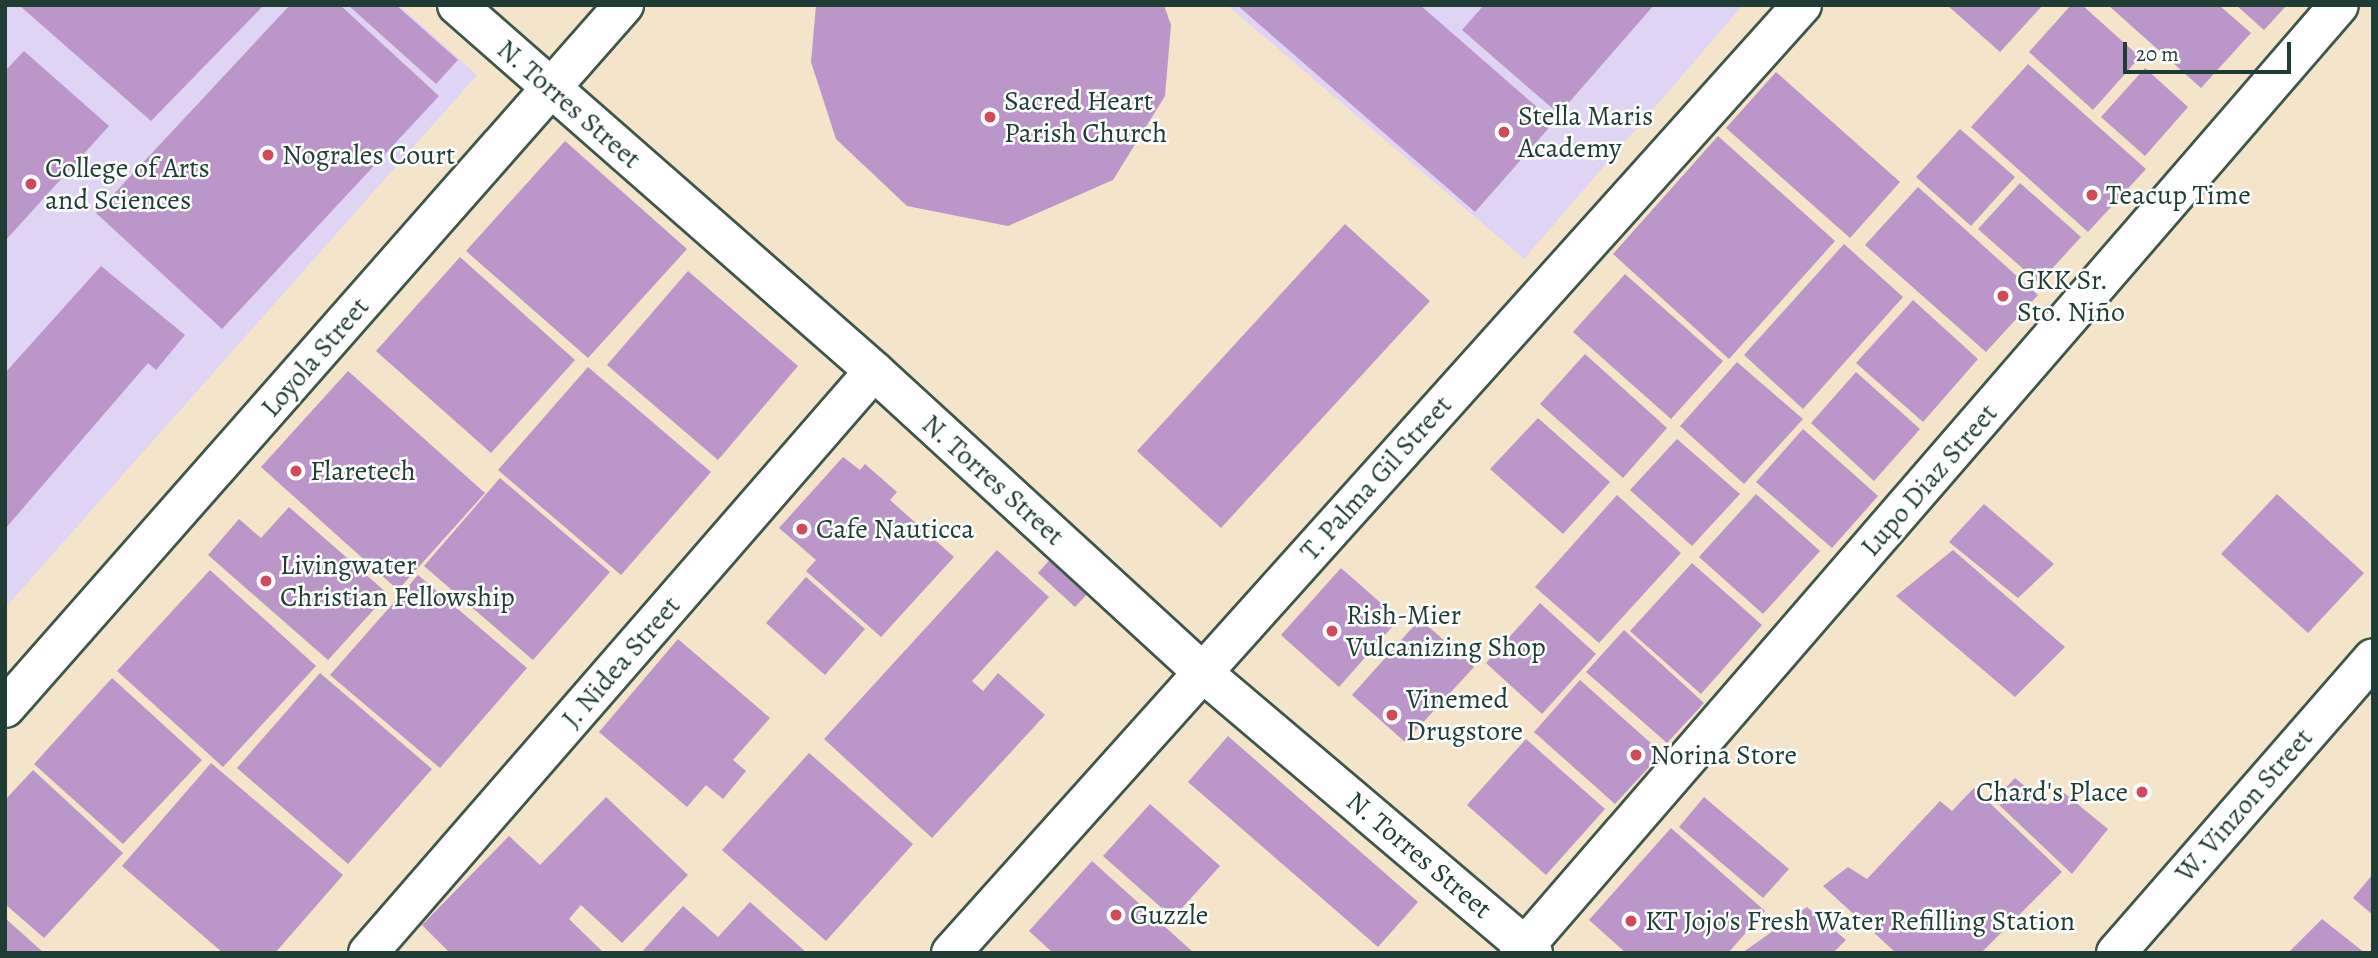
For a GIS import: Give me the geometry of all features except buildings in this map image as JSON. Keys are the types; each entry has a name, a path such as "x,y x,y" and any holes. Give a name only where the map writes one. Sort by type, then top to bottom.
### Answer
{"street":[{"name":"N. Torres Street","path":"457,5 874,371 1202,672 1525,950"},
{"name":"Loyola Street","path":"5,708 624,5"},
{"name":"T. Palma Gil Street","path":"951,953 1802,5"},
{"name":"Lupo Diaz Street","path":"1525,950 2339,5"},
{"name":"J. Nidea Street","path":"368,953 874,371"},
{"name":"W. Vinzon Street","path":"2116,953 2373,658"}],"shaded area":[{"path":"5,5 399,5 477,75 5,608"},
{"name":"Stella Maris Academy","path":"1227,5 1743,5 1524,259"}],"place":[{"name":"Sacred Heart Parish Church","path":"990,117"},
{"name":"Stella Maris Academy","path":"1504,132"},
{"name":"Nograles Court","path":"268,155"},
{"name":"College of Arts and Sciences","path":"31,184"},
{"name":"Teacup Time","path":"2092,195"},
{"name":"GKK Sr. Sto. Niño","path":"2003,296"},
{"name":"Flaretech","path":"296,471"},
{"name":"Cafe Nauticca","path":"802,529"},
{"name":"Livingwater Christian Fellowship","path":"266,581"},
{"name":"Rish-Mier Vulcanizing Shop","path":"1332,631"},
{"name":"Vinemed Drugstore","path":"1392,715"},
{"name":"Norina Store","path":"1636,755"},
{"name":"Chard's Place","path":"2142,792"},
{"name":"Guzzle","path":"1116,915"},
{"name":"KT Jojo's Fresh Water Refilling Station","path":"1631,921"}]}
